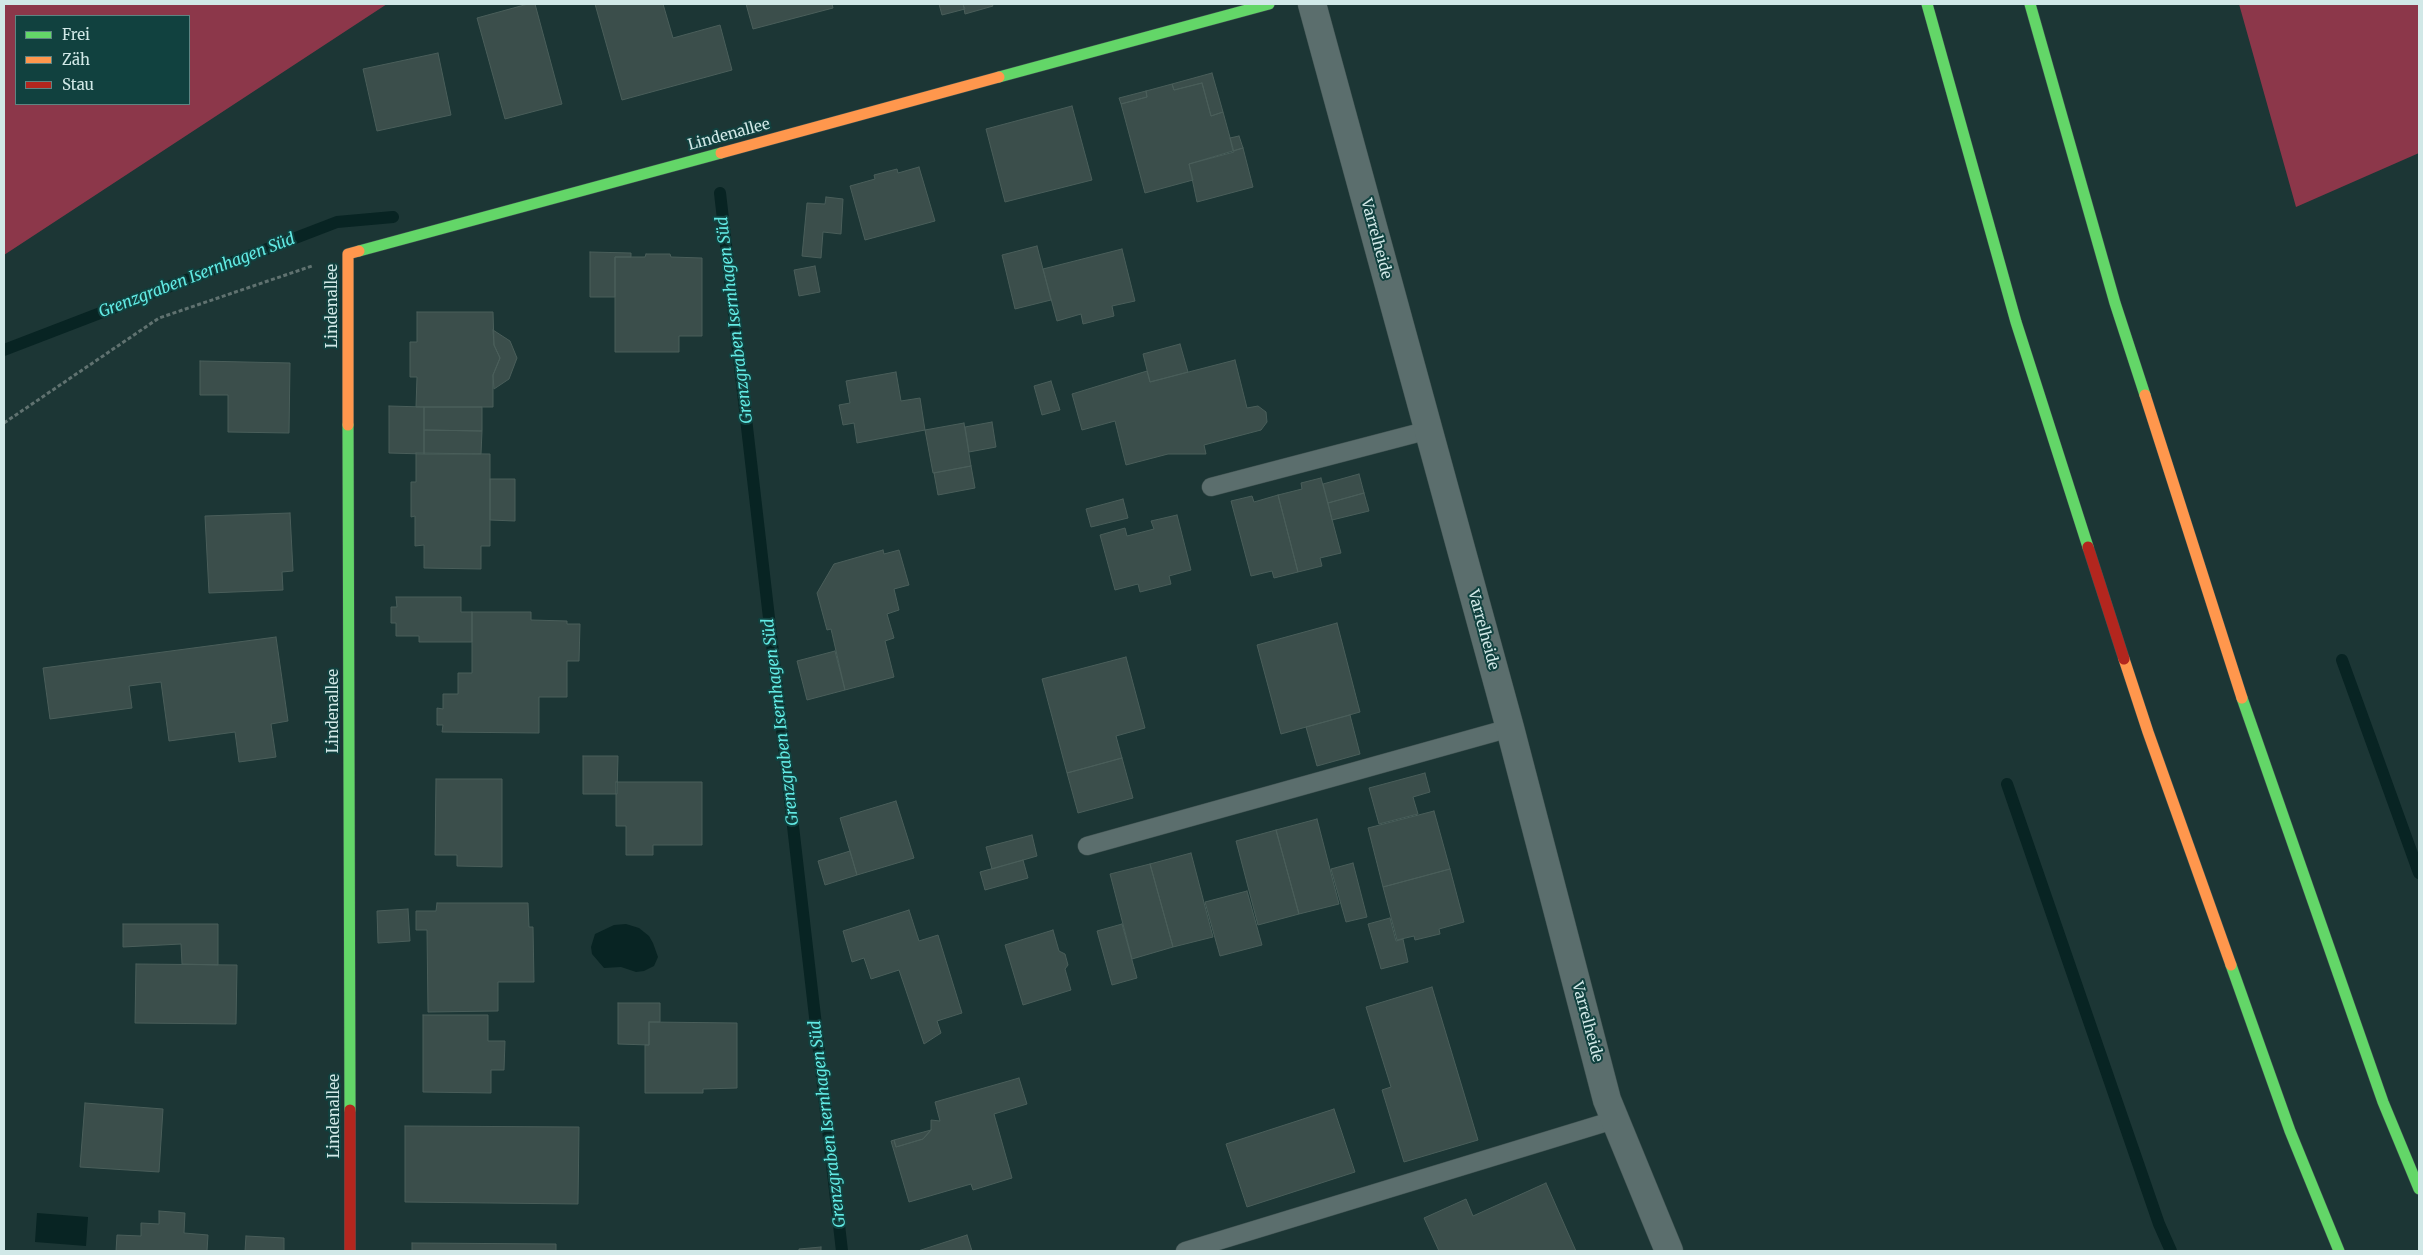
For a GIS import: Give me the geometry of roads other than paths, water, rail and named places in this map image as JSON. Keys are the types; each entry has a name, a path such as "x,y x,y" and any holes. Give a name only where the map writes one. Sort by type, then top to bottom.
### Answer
{"main road":[{"name":"Lindenallee","path":"350,1251 348,254 1269,4"},
{"path":"1927,4 2016,322 2148,732 2290,1131 2339,1251"},
{"path":"2030,4 2115,303 2246,709 2383,1102 2419,1189"}],"street":[{"name":"Varrelheide","path":"1312,4 1510,728 1614,1120 1669,1251"}],"lane":[{"path":"1211,487 1428,430"},
{"path":"1087,846 1510,728"},
{"path":"1185,1251 1614,1120"}],"waterway":[{"name":"Grenzgraben Isernhagen Süd","path":"720,193 842,1251"},
{"name":"Grenzgraben Isernhagen Süd","path":"4,350 337,222 393,217"},
{"path":"2342,660 2419,873"},
{"path":"2007,784 2159,1224 2171,1251"}]}
